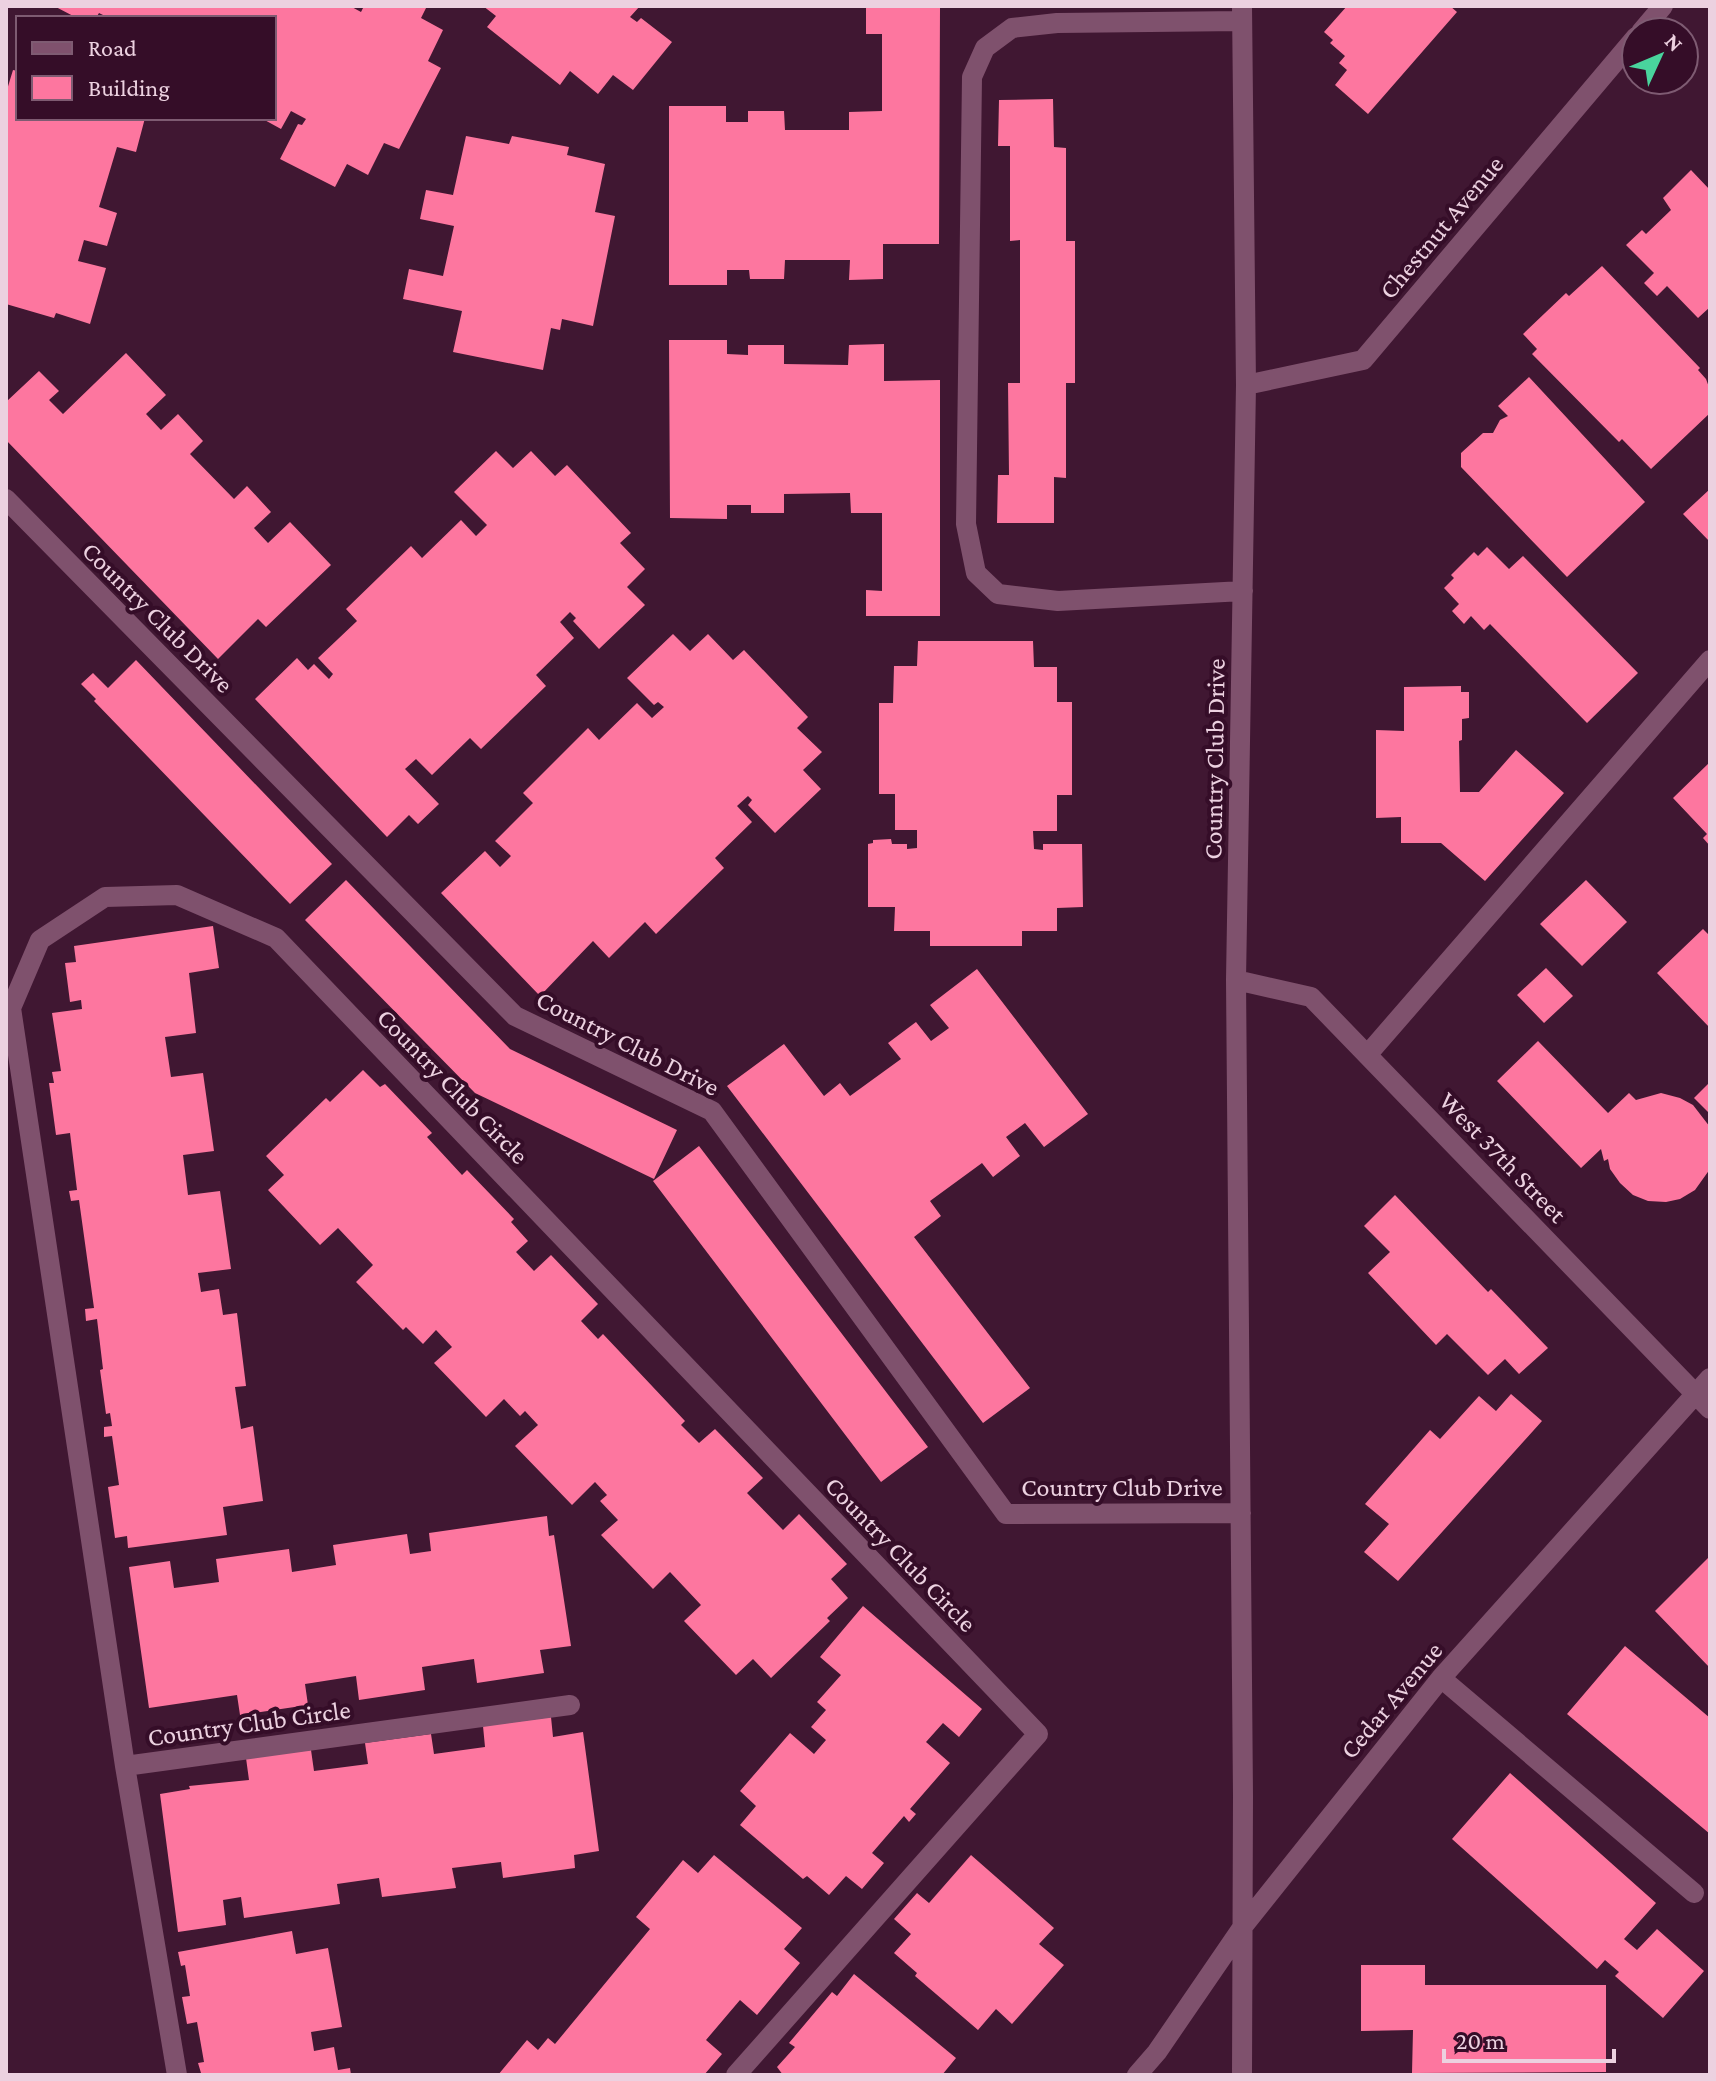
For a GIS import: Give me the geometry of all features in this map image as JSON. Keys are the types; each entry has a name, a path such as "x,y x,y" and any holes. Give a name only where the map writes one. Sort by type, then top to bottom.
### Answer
{"street":[{"name":"Country Club Drive","path":"1242,14 1246,385 1236,980 1244,1925 1242,2075"},
{"path":"1242,14 1012,28 985,48 972,77 966,524 976,573 998,594 1058,601 1243,591"},
{"name":"Chestnut Avenue","path":"1246,385 1363,360 1620,56"},
{"name":"Country Club Drive","path":"6,499 515,1016 712,1111 1006,1514 1241,1513"},
{"path":"1368,1054 1710,660"},
{"name":"Country Club Circle","path":"177,2075 125,1766 11,1008 40,940 105,897 177,895 276,938 1038,1734 736,2075"},
{"name":"West 37th Street","path":"1236,980 1311,997 1703,1402"},
{"name":"Cedar Avenue","path":"1137,2075 1157,2052 1244,1925 1441,1678 1703,1402 1710,1378"},
{"path":"1441,1678 1694,1893"},
{"name":"Country Club Circle","path":"125,1766 570,1705"}],"building":[{"path":"54,6 350,6 361,12 364,6 427,6 421,18 443,30 428,61 441,68 399,149 384,143 368,175 347,164 335,187 280,159 298,124 302,125 306,119 291,111 281,129 265,120 276,120 276,16 105,16 99,13 97,16 73,16"},
{"path":"483,6 640,6 630,17 637,22 641,18 672,42 633,90 613,75 598,94 570,71 560,85 487,27 496,16"},
{"path":"1347,6 1450,6 1457,12 1368,114 1335,85 1347,70 1339,63 1345,56 1330,43 1333,40 1324,32"},
{"path":"866,7 940,8 939,244 883,244 883,279 849,280 850,260 785,260 784,279 750,279 749,270 727,270 727,285 669,285 669,106 726,106 726,122 748,122 748,111 784,111 785,130 849,130 849,112 882,111 882,34 866,34"},
{"path":"13,70 16,71 16,120 144,120 136,152 117,147 99,207 117,213 107,246 84,240 78,261 106,268 90,324 56,313 54,318 6,304 6,93"},
{"path":"1053,99 1054,147 1066,148 1066,241 1075,241 1075,383 1066,383 1066,478 1054,477 1054,523 997,523 998,475 1009,475 1008,383 1020,383 1020,240 1010,241 1010,146 998,146 999,100"},
{"path":"466,136 509,144 512,136 569,147 567,155 605,164 595,212 615,216 593,326 562,319 560,330 551,328 543,370 453,352 462,311 403,299 409,269 443,276 454,226 420,219 426,190 453,195"},
{"path":"1691,170 1710,190 1710,307 1698,318 1667,286 1657,296 1644,283 1654,273 1626,245 1642,230 1646,234 1671,210 1663,198"},
{"path":"1602,266 1700,368 1698,370 1710,390 1710,413 1651,469 1622,439 1619,442 1532,354 1537,349 1523,334 1566,293 1569,296"},
{"path":"669,340 727,340 727,354 748,355 748,345 784,345 784,364 848,365 849,345 884,344 884,381 940,380 940,616 866,616 866,590 882,591 882,513 851,513 850,493 784,494 784,513 751,513 751,505 727,505 727,519 670,518"},
{"path":"126,353 166,395 146,414 161,430 178,414 203,441 190,454 234,499 247,486 271,512 254,528 268,543 290,522 331,565 266,627 258,619 218,659 6,440 6,402 39,371 59,391 49,400 63,414"},
{"path":"1529,377 1645,502 1567,577 1461,467 1461,453 1483,433 1493,433 1500,420 1508,416 1498,406"},
{"path":"496,451 513,468 531,451 555,476 567,465 631,533 620,543 645,569 627,587 645,605 599,649 573,621 576,618 570,612 560,622 574,638 536,675 546,686 481,749 470,738 432,775 416,759 405,769 439,804 418,824 409,815 387,837 255,699 297,658 308,670 314,664 329,679 333,674 318,658 357,621 346,609 411,546 422,558 461,520 476,536 487,525 454,492"},
{"path":"1710,489 1710,542 1683,514"},
{"path":"1487,547 1509,569 1523,556 1638,673 1587,723 1490,624 1484,630 1471,616 1464,624 1452,611 1459,604 1444,588 1454,578 1451,575 1474,552 1478,556"},
{"path":"673,634 690,651 708,634 733,660 744,650 808,717 797,728 822,752 803,770 821,789 775,833 748,805 752,800 748,796 737,806 752,822 715,858 724,868 656,934 645,922 609,958 593,941 540,996 441,893 485,851 500,867 511,856 495,841 533,803 523,793 588,728 599,740 637,703 652,718 664,707 658,702 654,705 627,678"},
{"path":"918,641 1033,641 1034,667 1057,667 1057,702 1072,702 1072,795 1057,795 1057,831 1033,831 1034,849 1043,850 1043,844 1082,844 1083,907 1057,908 1057,931 1022,931 1022,946 930,946 930,931 894,931 895,907 868,907 868,844 873,840 891,839 892,844 907,844 907,849 917,848 917,830 895,830 895,794 879,794 879,703 893,703 894,666 917,666"},
{"path":"136,660 332,864 290,904 81,684 93,673 108,688"},
{"path":"1461,686 1461,692 1469,692 1469,718 1462,719 1462,740 1459,741 1460,792 1479,792 1516,750 1564,793 1485,881 1441,843 1401,843 1401,817 1376,818 1376,730 1404,731 1404,687"},
{"path":"1710,762 1710,846 1703,838 1707,834 1673,798"},
{"path":"346,880 510,1049 677,1130 654,1179 475,1093 305,920"},
{"path":"1586,880 1627,922 1582,966 1540,924"},
{"path":"213,926 219,968 189,973 196,1033 165,1037 171,1077 203,1073 214,1151 183,1155 188,1195 220,1191 231,1269 198,1273 201,1292 219,1289 223,1315 237,1313 246,1386 235,1387 241,1429 253,1426 263,1501 223,1507 227,1535 128,1548 127,1536 115,1538 108,1487 119,1485 112,1436 104,1437 104,1427 112,1426 110,1413 106,1414 97,1319 86,1321 85,1309 94,1308 79,1200 71,1201 69,1191 77,1190 70,1133 56,1135 49,1083 54,1083 52,1072 61,1071 52,1013 82,1009 81,1000 70,1002 65,963 76,962 74,946"},
{"path":"1703,929 1710,936 1710,1028 1657,973"},
{"path":"1546,968 1573,996 1544,1023 1517,995"},
{"path":"977,969 1088,1114 1044,1147 1025,1123 1006,1137 1020,1156 993,1177 982,1163 930,1201 941,1216 914,1237 1030,1388 983,1423 727,1086 784,1044 824,1096 840,1083 850,1096 901,1059 888,1043 916,1022 931,1041 949,1028 930,1005"},
{"path":"1538,1041 1608,1113 1629,1093 1636,1100 1661,1093 1693,1105 1710,1127 1710,1169 1695,1190 1680,1199 1666,1202 1648,1201 1633,1195 1610,1169 1608,1159 1604,1161 1601,1149 1581,1168 1497,1081"},
{"path":"363,1070 380,1087 385,1084 432,1133 427,1137 462,1175 467,1170 514,1219 511,1222 528,1241 516,1252 534,1271 551,1255 598,1304 581,1321 598,1339 603,1334 685,1421 681,1425 699,1443 715,1429 763,1478 747,1493 783,1530 799,1514 847,1564 831,1579 848,1598 827,1618 830,1621 771,1678 753,1659 736,1675 684,1621 701,1605 670,1572 653,1589 601,1535 618,1520 600,1501 607,1495 595,1482 572,1505 515,1446 538,1425 525,1411 520,1416 504,1399 486,1417 434,1363 452,1347 436,1330 423,1344 406,1327 403,1330 356,1282 373,1265 338,1228 320,1245 268,1190 284,1175 266,1156 326,1098 330,1102"},
{"path":"1710,1082 1710,1114 1694,1098"},
{"path":"699,1146 928,1447 881,1482 653,1181"},
{"path":"1395,1195 1488,1292 1491,1289 1548,1348 1519,1374 1505,1359 1488,1375 1447,1334 1436,1345 1368,1273 1390,1252 1364,1226"},
{"path":"1511,1394 1542,1421 1398,1581 1364,1552 1389,1524 1365,1504 1430,1430 1440,1439 1479,1396 1496,1411"},
{"path":"547,1516 549,1536 554,1535 571,1646 540,1650 544,1673 477,1683 474,1659 422,1667 425,1690 359,1700 356,1676 305,1684 308,1705 240,1715 237,1695 149,1708 129,1567 170,1561 174,1588 219,1582 216,1559 289,1549 292,1572 336,1565 333,1545 407,1534 410,1554 431,1551 429,1533"},
{"path":"1710,1556 1710,1668 1655,1611"},
{"path":"863,1606 982,1709 959,1737 943,1723 926,1742 950,1763 910,1809 916,1814 909,1822 904,1816 872,1853 884,1863 862,1889 846,1876 829,1895 807,1876 803,1879 740,1825 756,1806 740,1791 790,1733 814,1754 826,1740 811,1727 826,1710 817,1702 841,1675 820,1657"},
{"path":"1625,1646 1710,1718 1710,1834 1567,1714"},
{"path":"551,1717 553,1737 583,1732 599,1851 574,1855 575,1868 503,1878 501,1862 452,1868 456,1888 382,1897 379,1878 337,1884 340,1904 244,1918 241,1897 223,1900 226,1925 178,1932 160,1794 190,1789 189,1786 249,1780 246,1758 311,1750 314,1771 368,1764 365,1743 431,1734 434,1754 485,1747 483,1726"},
{"path":"1510,1773 1656,1903 1624,1939 1637,1950 1657,1929 1704,1971 1663,2018 1615,1976 1619,1972 1605,1960 1597,1969 1452,1839"},
{"path":"714,1855 802,1928 784,1949 800,1963 757,2015 740,2000 706,2040 722,2054 704,2075 498,2075 527,2040 538,2050 548,2038 555,2044 650,1929 636,1917 683,1860 698,1873"},
{"path":"971,1855 1054,1928 1039,1944 1064,1965 1012,2024 996,2009 978,2030 915,1976 917,1973 894,1953 911,1934 894,1919 917,1893 929,1903"},
{"path":"292,1931 296,1954 328,1948 342,2027 311,2032 314,2051 334,2047 338,2070 350,2068 351,2075 201,2073 198,2063 204,2062 197,2022 187,2024 182,1997 190,1996 185,1965 181,1966 178,1952"},
{"path":"1361,1965 1425,1965 1425,1985 1606,1985 1606,2072 1412,2073 1413,2030 1361,2031"},
{"path":"854,1974 956,2058 942,2075 783,2075 777,2067 795,2047 789,2043 832,1992 837,1996"}]}
